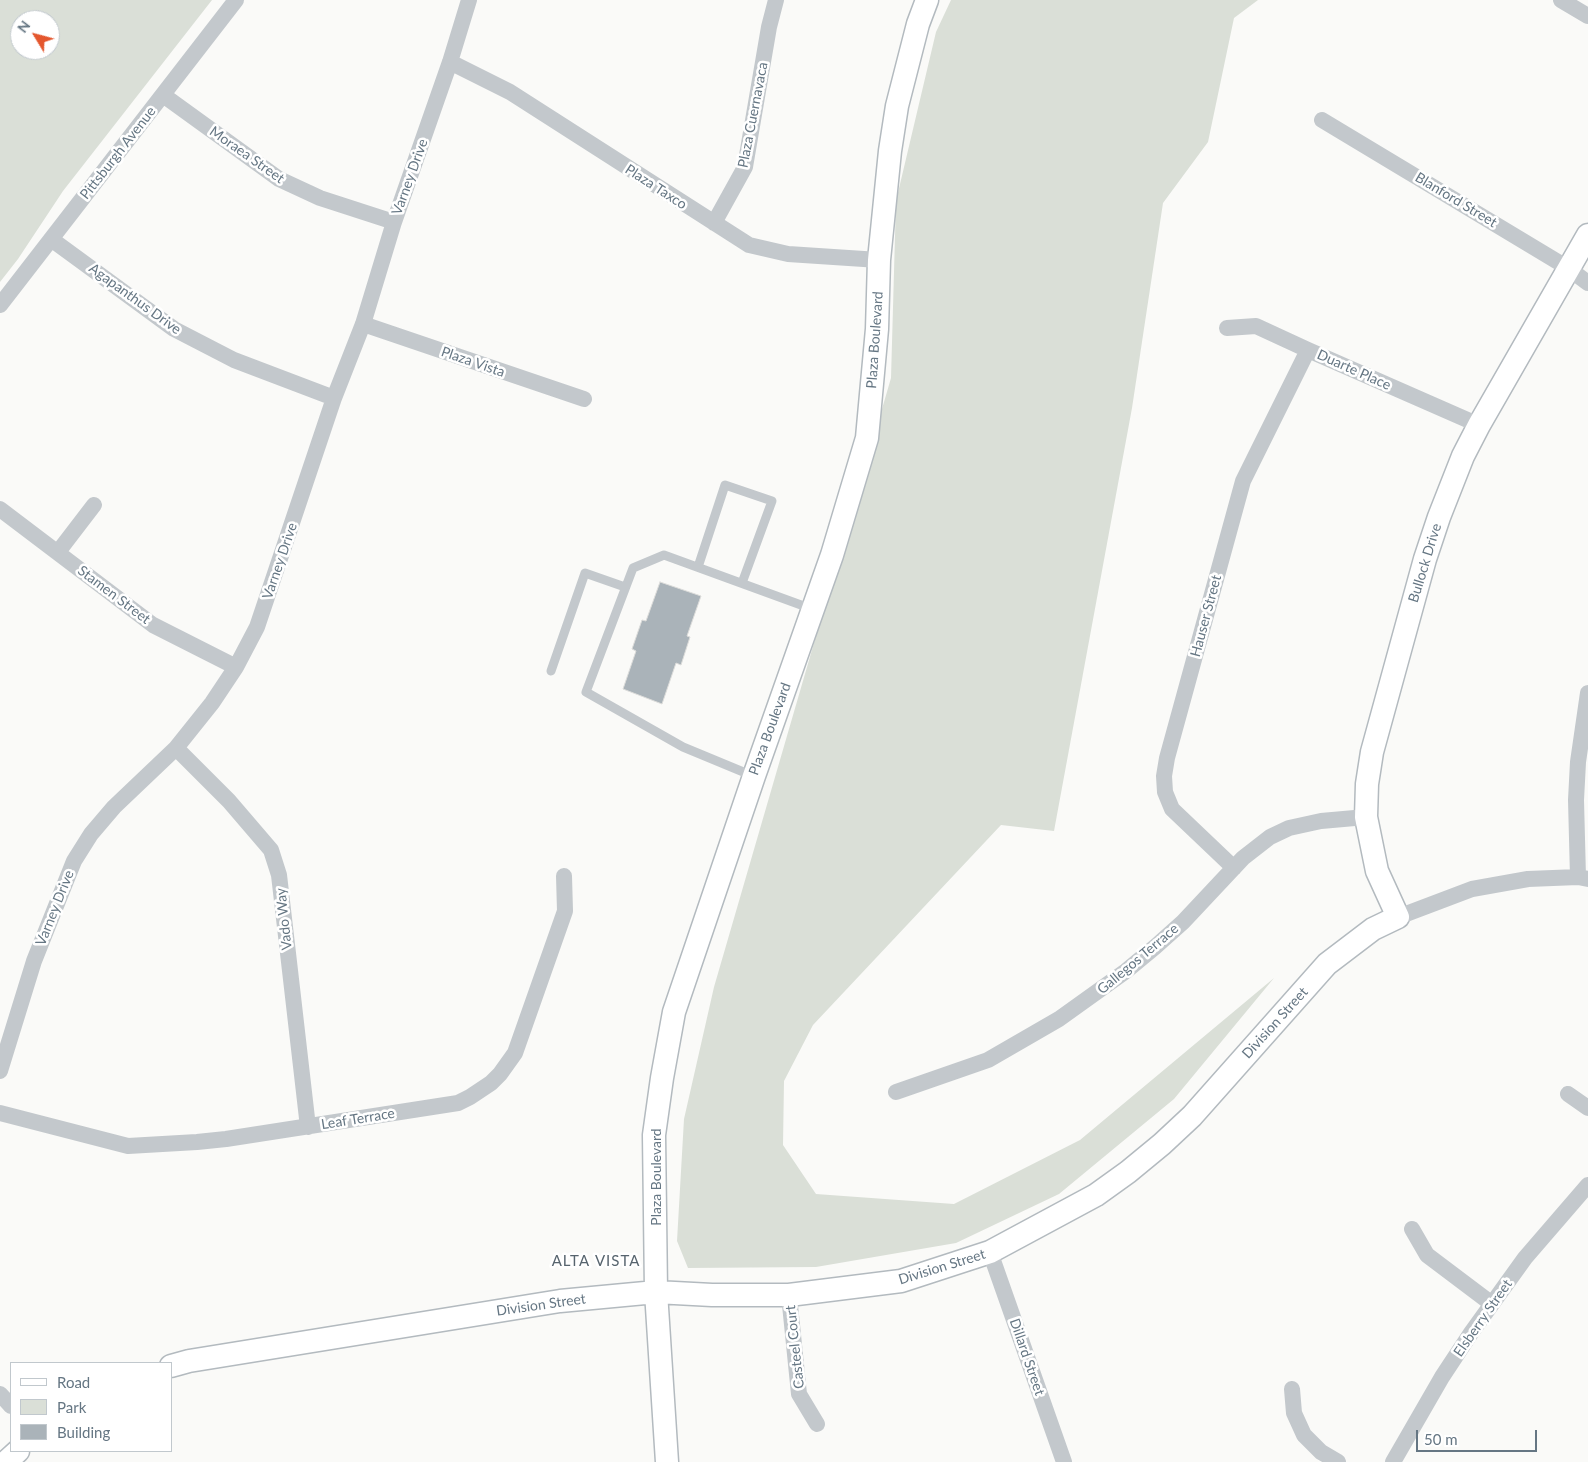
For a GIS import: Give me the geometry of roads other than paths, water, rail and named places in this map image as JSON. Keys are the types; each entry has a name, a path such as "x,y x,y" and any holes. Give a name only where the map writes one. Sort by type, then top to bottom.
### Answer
{"main road":[{"name":"Plaza Boulevard","path":"667,1462 656,1292 654,1135 667,1050 677,1003 754,776 832,556 867,438 877,329 879,260 890,151 897,106 918,24 927,0"},
{"name":"Bullock Drive","path":"1398,917 1377,871 1366,817 1367,784 1372,752 1425,559 1463,456 1588,235"},
{"name":"Division Street","path":"172,1366 197,1360 551,1303 656,1292 712,1295 789,1295 901,1281 990,1252 1096,1195 1128,1172 1162,1144 1199,1108 1327,964 1373,929 1398,917"},
{"path":"6,1462 17,1452"}],"street":[{"name":"Pittsburgh Avenue","path":"0,305 236,0"},
{"name":"Varney Drive","path":"0,1071 34,961 74,861 92,834 114,808 176,748 212,703 236,667 257,627 334,398 363,324 394,222 450,62 469,0"},
{"name":"Plaza Cuernavaca","path":"714,224 746,166 769,27 776,0"},
{"path":"1561,0 1588,16"},
{"name":"Plaza Taxco","path":"450,62 510,92 749,245 788,254 879,260"},
{"name":"Moraea Street","path":"163,95 279,179 320,198 394,222"},
{"name":"Blanford Street","path":"1322,120 1568,268 1588,283"},
{"name":"Agapanthus Drive","path":"51,238 174,329 234,360 334,398"},
{"name":"Plaza Vista","path":"363,324 584,399"},
{"name":"Duarte Place","path":"1227,328 1256,326 1479,425"},
{"name":"Hauser Street","path":"1234,868 1172,809 1165,792 1164,776 1167,758 1243,481 1308,350"},
{"path":"58,552 94,505"},
{"name":"Stamen Street","path":"0,509 153,624 236,667"},
{"path":"1583,878 1576,800 1588,693"},
{"name":"Vado Way","path":"176,748 229,801 271,850 279,875 308,1127"},
{"name":"Gallegos Terrace","path":"896,1092 988,1060 1060,1019 1113,981 1155,947 1183,922 1242,858 1270,837 1289,828 1321,821 1366,817"},
{"name":"Leaf Terrace","path":"0,1113 128,1146 197,1142 308,1127 458,1103 481,1091 500,1074 520,1042 565,911 564,876"},
{"name":"Division Street","path":"1398,917 1472,889 1528,879 1583,878"},
{"path":"1568,1094 1588,1108"},
{"name":"Elsberry Street","path":"1393,1462 1447,1369 1492,1304 1525,1258 1588,1185"},
{"path":"1412,1230 1428,1255 1492,1304"},
{"name":"Dillard Street","path":"990,1252 1064,1462"},
{"name":"Casteel Court","path":"789,1295 799,1394 817,1424"},
{"path":"1292,1389 1294,1413 1304,1435 1321,1452 1338,1462"},
{"path":"0,1394 10,1405"}],"lane":[{"path":"698,567 725,485 772,501 742,583"},
{"path":"754,776 683,747 586,692 633,568 664,555 812,610"},
{"path":"551,671 584,573 625,587"}],"district":[{"name":"ALTA VISTA","path":"596,1261"}]}
